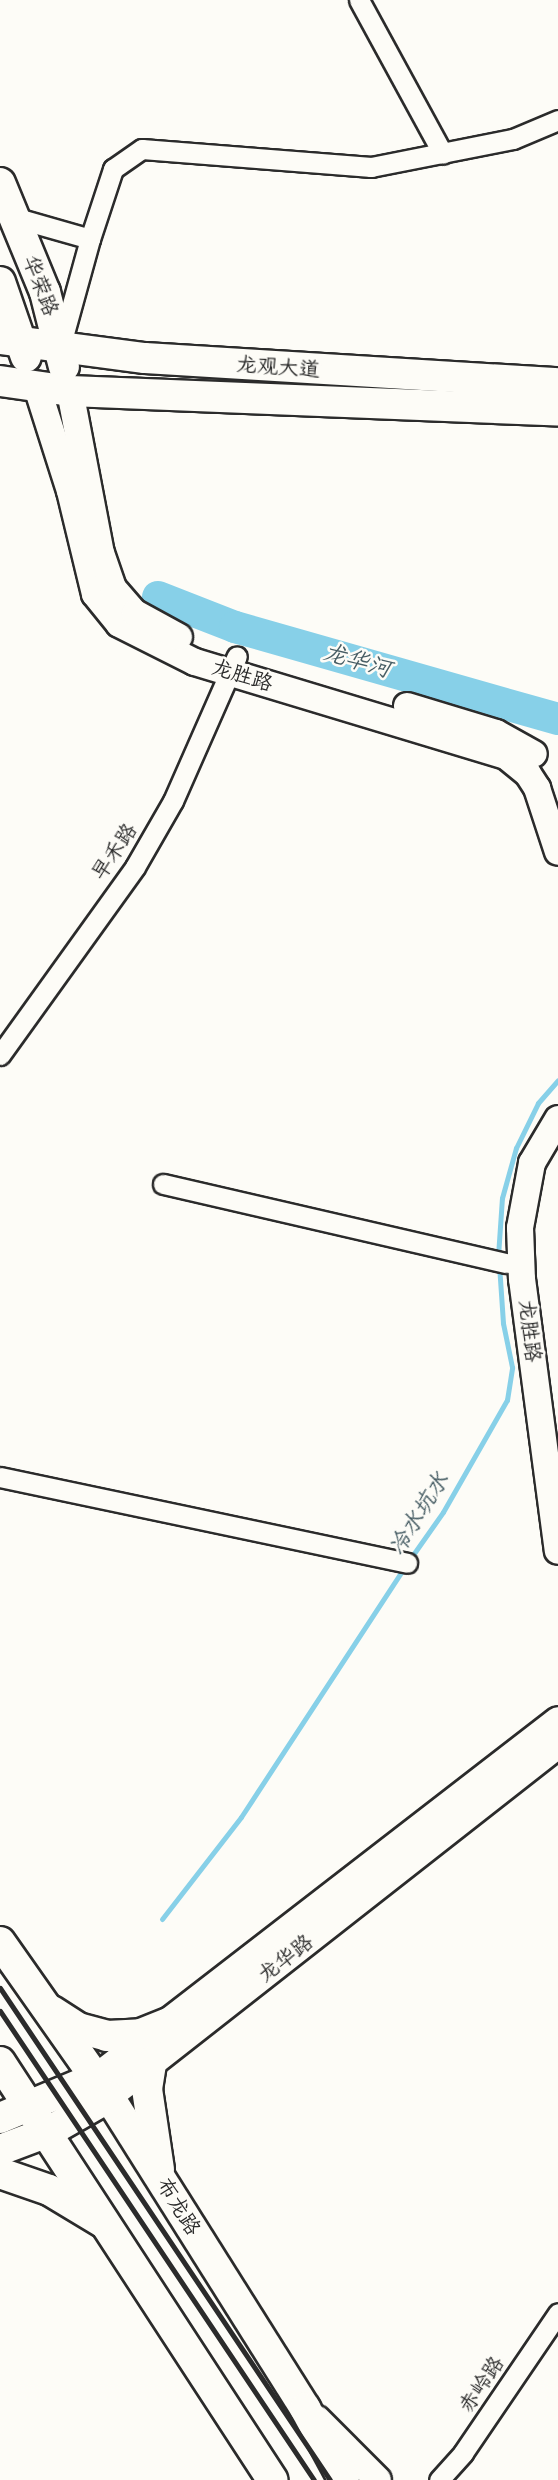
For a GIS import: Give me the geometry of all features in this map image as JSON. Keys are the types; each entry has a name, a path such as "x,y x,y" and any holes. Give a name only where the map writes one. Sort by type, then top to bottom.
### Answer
{"main road":[{"name":"华荣路","path":"0,183 45,292 70,391"},
{"name":"华荣路","path":"0,282 11,341 37,387"},
{"name":"龙观大道","path":"11,341 60,349 340,372 558,383"},
{"name":"龙观大道","path":"0,381 70,391 558,411"},
{"name":"龙胜路","path":"37,387 100,604 119,624 142,639 511,738 544,765 558,794"},
{"name":"龙胜路","path":"70,391 101,553 118,595 159,627 234,664 506,756 528,774 537,788 558,852"},
{"name":"龙胜路","path":"558,1119 532,1163 520,1228 522,1279 558,1551"},
{"name":"龙胜路","path":"558,1150 538,1204 536,1251 558,1437"},
{"name":"龙华路","path":"0,2150 48,2132 173,2021 558,1720"},
{"name":"龙华路","path":"0,2119 97,2086 151,2064 558,1745"},
{"name":"布龙路","path":"0,1942 162,2183 305,2407 344,2480"},
{"path":"0,1977 59,2062 97,2086"},
{"path":"44,2005 78,2028 107,2036 141,2034 173,2021"},
{"path":"0,2062 113,2231 273,2480"},
{"path":"151,2064 147,2089 162,2183"},
{"path":"0,2173 49,2190 113,2231"},
{"path":"305,2407 378,2480"}],"street":[{"path":"359,0 443,154"},
{"path":"60,349 90,239 113,169 142,149 165,148 354,168 443,154 513,139 558,120"},
{"path":"13,217 90,239"},
{"name":"早禾路","path":"0,1055 135,867 173,802 234,664"},
{"path":"163,1184 499,1261"},
{"path":"0,1477 407,1563"},
{"name":"赤岭路","path":"439,2480 463,2454 558,2313"}],"waterway":[{"name":"龙华河","path":"158,597 235,627 558,719"},
{"name":"冷水坑水","path":"498,1256 502,1198 516,1148 538,1103 558,1080"},
{"name":"冷水坑水","path":"410,1559 443,1512 507,1400 512,1367 503,1323 499,1265"},
{"name":"冷水坑水","path":"162,1919 241,1817 404,1568"}],"railway":[{"path":"0,1988 330,2480"},
{"path":"0,2011 314,2480"}]}
